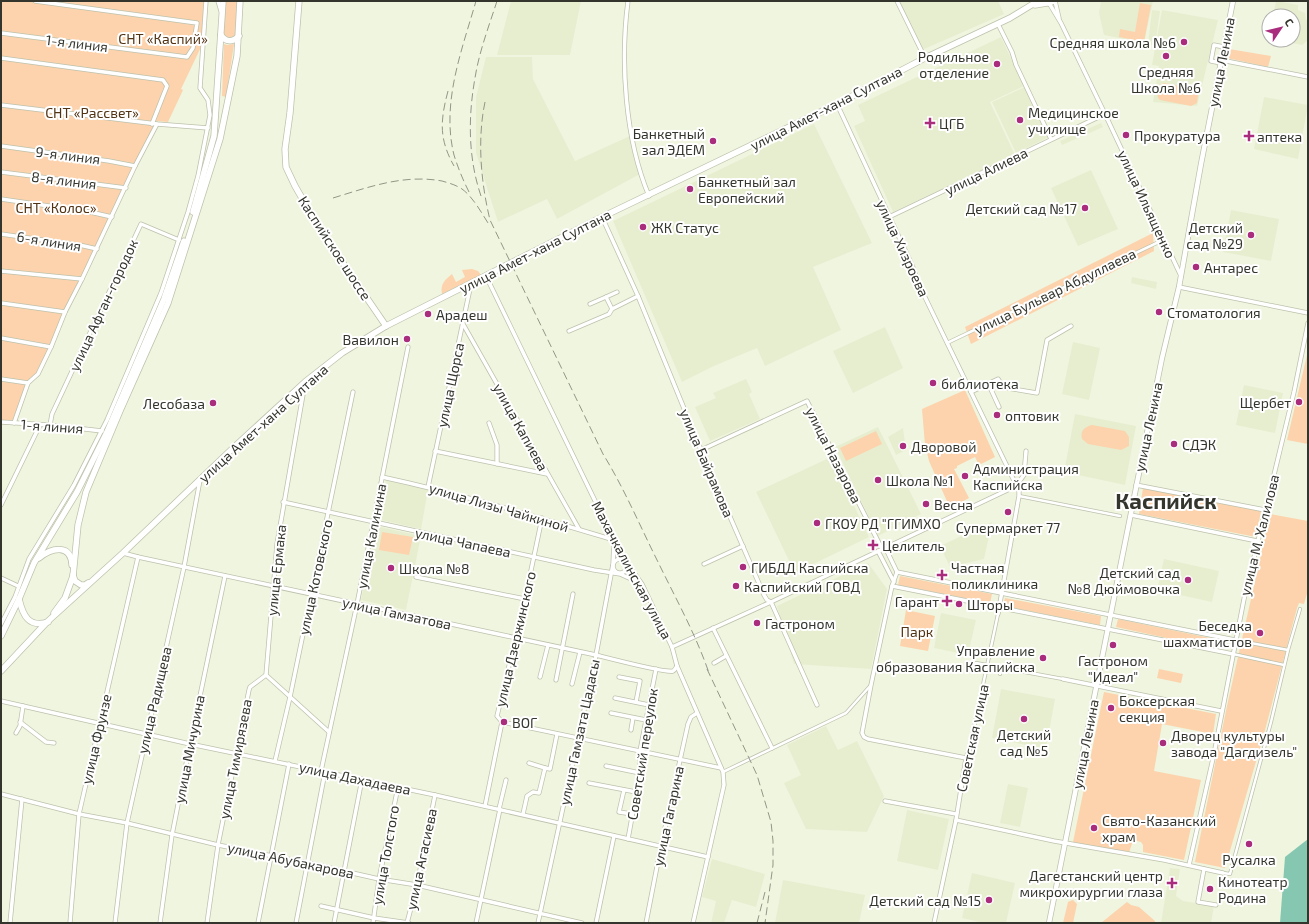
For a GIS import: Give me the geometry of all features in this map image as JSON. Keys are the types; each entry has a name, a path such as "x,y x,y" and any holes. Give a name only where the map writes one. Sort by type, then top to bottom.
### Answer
{"main road":[{"path":"1,636 34,563 78,492 107,432 164,299 192,216 214,136 223,1"},
{"name":"Каспийское шоссе","path":"299,1 290,112 285,150 286,167 294,186 321,231 386,326"},
{"name":"улица Амет-хана Султана","path":"47,622 123,553 305,382 342,353 386,326 524,258 602,217 649,196 837,104 925,58 998,24 1038,1"},
{"path":"1,671 47,622 65,598 73,576 78,525 86,492 168,303 220,139 237,56 241,2"},
{"path":"1032,5 1050,2"},
{"path":"221,34 226,40 230,41 235,40 239,36"},
{"path":"34,563 45,553 55,549 63,550 69,554 72,561 73,576 75,581 81,585 85,585 94,579"},
{"path":"19,599 25,615 30,621 34,624 47,622"}],"street":[{"name":"1-я линия","path":"1,33 188,57 193,48 197,23 35,1"},
{"path":"1,624 15,597 29,559 74,485 102,430 161,293 179,240 198,176 210,114 210,104 200,88 206,1"},
{"path":"218,1 222,16"},
{"path":"628,1 625,34 627,99 631,134 641,176 649,196"},
{"path":"897,1 925,58"},
{"name":"улица Ленина","path":"1049,923 1136,485 1162,358 1181,277 1201,164 1233,1"},
{"path":"1050,2 1061,23"},
{"path":"1050,2 1061,23"},
{"name":"улица Ильященко","path":"1061,23 1181,277"},
{"path":"196,30 205,24"},
{"path":"998,24 1051,139"},
{"path":"1224,47 1214,45 1211,61 1308,77"},
{"path":"1,58 163,80 167,86 155,124 136,166 97,249 65,312 38,374 28,383 14,423"},
{"name":"улица Хизроева","path":"837,104 947,343 1019,491 1018,506"},
{"path":"1,105 155,124 208,128"},
{"name":"улица Алиева","path":"889,217 1105,114"},
{"name":"9-я линия","path":"1,146 136,166"},
{"name":"8-я линия","path":"1,172 126,188"},
{"path":"1,199 59,207 112,217"},
{"name":"улица Байрамова","path":"602,217 638,296 701,450 743,546 767,600 771,602 817,705"},
{"name":"улица Афган-городок","path":"50,425 52,414 141,224 179,240"},
{"name":"6-я линия","path":"1,234 97,249"},
{"name":"улица Бульвар Абдуллаева","path":"947,343 1163,240"},
{"path":"1,271 82,279"},
{"name":"Махачкалинская улица","path":"486,276 614,540 626,562 642,584 672,647 677,666 722,770 724,785 693,923"},
{"name":"улица Щорса","path":"428,486 471,284"},
{"path":"1179,287 1308,313"},
{"path":"590,304 617,292"},
{"path":"569,330 609,314 612,309 638,296"},
{"path":"606,297 612,309"},
{"path":"1,303 65,312"},
{"name":"улица М. Халилова","path":"1189,865 1214,754 1235,640 1257,541 1294,392 1308,323"},
{"name":"улица Капиева","path":"463,324 579,529"},
{"path":"971,392 998,378 1002,385 1007,388 1037,393 1047,340 1071,326"},
{"path":"1,338 51,347"},
{"name":"улица Калинина","path":"296,923 308,863 329,732 357,604 408,347"},
{"path":"1,379 28,383"},
{"name":"улица Ермака","path":"266,675 277,544 283,502 305,382"},
{"path":"988,383 999,407"},
{"name":"улица Котовского","path":"275,761 312,594 353,392"},
{"name":"улица Назарова","path":"701,450 807,401 882,549 898,572"},
{"name":"1-я линия","path":"1,422 102,430"},
{"path":"489,423 497,445 497,464"},
{"path":"1,505 40,425"},
{"path":"435,451 547,474"},
{"path":"672,647 771,602 1016,486 1024,475 1026,451"},
{"name":"улица Лизы Чайкиной","path":"382,477 428,486 614,540"},
{"name":"улица Радищева","path":"115,923 127,823 184,567 201,479"},
{"path":"1136,485 1265,510"},
{"path":"1019,496 1120,516"},
{"name":"улица Чапаева","path":"283,502 373,523 594,570 620,574 642,584"},
{"name":"Советская улица","path":"934,923 956,820 966,758 969,751 998,614 1018,506"},
{"path":"1131,515 1257,541"},
{"name":"улица Дзержинского","path":"485,806 502,722 497,716 525,599 542,518"},
{"name":"улица Гамзата Цадасы","path":"538,923 596,655 613,564 614,540"},
{"path":"704,564 743,546"},
{"path":"882,549 894,582"},
{"name":"улица Гамзатова","path":"123,553 656,669 671,671 675,670 677,666"},
{"name":"улица Фрунзе","path":"70,923 79,814 138,557"},
{"path":"620,559 626,562 627,569 624,572 620,574 614,570 613,564 616,561 620,559"},
{"path":"966,758 868,739 864,737 862,733 892,586 898,572 1288,650"},
{"name":"улица Мичурина","path":"160,923 172,835 225,576"},
{"path":"416,577 525,599"},
{"path":"1,578 18,586"},
{"path":"892,586 1284,665"},
{"path":"556,680 573,594"},
{"path":"956,820 1065,843 1189,865 1230,874 1271,722 1284,665 1300,610"},
{"path":"713,628 772,748"},
{"path":"540,677 548,645"},
{"path":"572,684 580,652"},
{"path":"714,663 726,656"},
{"path":"976,663 1222,711"},
{"name":"Советский переулок","path":"628,839 640,773 640,751 656,669"},
{"path":"1000,674 1001,669"},
{"path":"266,675 329,732"},
{"name":"улица Тимирязева","path":"207,923 218,845 248,690 266,675"},
{"path":"619,676 640,681 636,702"},
{"path":"502,722 722,770 846,713 871,685"},
{"path":"615,698 649,705"},
{"name":"улица Дахадаева","path":"1,702 190,744 523,814 708,857"},
{"path":"16,733 20,726 23,706"},
{"path":"611,713 646,720"},
{"name":"улица Гагарина","path":"646,923 661,846 689,721 697,713"},
{"path":"631,730 633,718"},
{"path":"20,722 46,742 54,743"},
{"path":"529,763 550,769 557,734"},
{"path":"258,923 289,764"},
{"path":"606,766 640,773"},
{"path":"523,814 527,796 533,792 539,793 545,768"},
{"path":"334,923 362,779"},
{"path":"476,923 506,780"},
{"path":"589,783 636,792"},
{"name":"улица Толстого","path":"373,923 379,879 398,787"},
{"path":"624,790 619,812 632,814"},
{"name":"улица Абубакарова","path":"1,794 79,814 127,823 172,835 379,879 417,885 582,923"},
{"name":"улица Агасиева","path":"408,923 435,795"},
{"path":"10,923 22,799"},
{"path":"885,801 956,814"},
{"path":"596,923 614,836"},
{"path":"1204,869 1198,902 1216,905"},
{"path":"321,906 374,918 408,923"}],"shaded area":[{"path":"511,1 581,1 570,55 497,55"},
{"path":"900,1 998,1 1004,14 922,50"},
{"path":"1101,1 1153,1 1144,43 1104,35 1099,13"},
{"path":"1276,1 1298,5 1298,8 1275,8"},
{"path":"1152,10 1160,11 1155,46 1148,44"},
{"name":"Средняя школа №6","path":"1162,10 1218,20 1197,106 1153,102 1159,66 1152,65"},
{"path":"1301,11 1305,13 1306,20 1308,20 1308,40 1302,45"},
{"name":"ЦГБ","path":"1001,37 1024,86 990,102 1015,155 893,212 854,126 865,121 858,105"},
{"path":"486,57 532,57 533,79 575,161 632,135 640,174 557,219 547,199 498,222 476,153 476,97"},
{"name":"Медицинское училище","path":"1025,87 1049,137 1016,153 992,102"},
{"path":"1264,97 1308,105 1298,159 1254,149"},
{"path":"1101,123 1103,127 1062,145 1060,141"},
{"path":"814,124 872,243 813,267 841,330 765,366 757,348 714,366 682,382 613,221"},
{"name":"Детский сад №17","path":"1091,170 1118,229 1078,246 1051,188"},
{"name":"Детский сад №29","path":"1231,210 1279,219 1271,261 1223,252"},
{"path":"1132,277 1157,282 1156,289 1131,283"},
{"path":"885,327 903,368 853,393 833,351"},
{"path":"1073,342 1100,348 1089,400 1062,394"},
{"path":"746,379 752,392 749,394 760,419 710,441 695,407 716,398 713,393"},
{"path":"1244,385 1283,393 1275,433 1236,425"},
{"path":"1075,414 1136,426 1125,485 1064,472"},
{"name":"Школа №1","path":"878,427 921,514 878,536 835,447"},
{"path":"903,428 906,450 896,455 888,437"},
{"path":"831,457 869,537 795,573 756,492"},
{"path":"386,480 428,490 421,529 377,519"},
{"path":"992,522 984,559 950,567 940,546"},
{"name":"Школа №8","path":"376,526 421,536 406,610 361,600"},
{"name":"Детский сад №8 Дюймовочка","path":"1164,559 1219,571 1212,602 1157,590"},
{"path":"868,563 887,589 871,669 794,664 777,606"},
{"path":"941,613 976,620 968,655 934,648"},
{"name":"Детский сад №5","path":"1001,689 1055,699 1046,749 992,738"},
{"path":"826,726 838,750 857,741 884,796 867,832 806,829 784,783 801,775 787,745"},
{"path":"1008,784 1028,788 1020,827 1000,823"},
{"path":"907,810 949,819 938,870 897,861"},
{"path":"712,859 765,874 756,907 732,900 724,923 711,923 716,901 702,897"},
{"name":"Дагестанский центр микрохирургии глаза","path":"1170,868 1180,869 1176,896 1183,901 1214,906 1211,923 1161,923"},
{"name":"Детский сад №15","path":"972,873 1015,883 1006,923 984,923 962,918"},
{"path":"783,880 865,895 859,923 775,923"}],"green space":[{"path":"1,1 204,2 201,47 181,89 183,90 168,122 156,121 42,364 38,372 28,380 12,425 1,424"},
{"path":"225,1 238,1 235,35 230,40 223,35"},
{"path":"1140,3 1151,5 1144,42 1119,37 1120,29 1135,32"},
{"path":"224,44 234,44 226,97 222,96"},
{"path":"1229,49 1271,56 1268,67 1227,58"},
{"path":"1164,83 1194,89 1198,95 1197,103 1191,106 1160,100 1158,98 1157,91 1160,85"},
{"path":"1153,233 1154,251 971,344 965,327"},
{"path":"472,269 478,271 481,275 442,294 442,285 452,274 456,282 465,277 462,270"},
{"path":"1308,351 1308,444 1287,440"},
{"path":"965,390 995,457 979,465 975,457 954,469 969,498 950,508 929,461 925,445 922,409"},
{"path":"1092,425 1125,431 1129,437 1129,446 1121,450 1088,444 1082,439 1082,432 1085,428"},
{"path":"876,431 882,444 846,461 840,448"},
{"path":"1143,488 1261,511 1256,537 1139,514"},
{"path":"1270,514 1308,521 1308,590 1304,604 1299,603 1297,608 1264,734 1225,868 1195,862 1227,706"},
{"path":"382,532 413,537 409,555 379,550"},
{"path":"900,576 992,594 990,603 898,585"},
{"path":"1005,598 1101,616 1100,625 1003,606"},
{"name":"Парк","path":"906,610 935,616 928,651 900,646"},
{"path":"1118,619 1215,639 1213,648 1116,627"},
{"path":"1159,669 1183,674 1181,683 1157,678"},
{"path":"1104,692 1216,714 1213,734 1162,724 1154,771 1201,780 1184,860 1143,852 1143,845 1141,842 1133,840 1129,853 1073,842"},
{"path":"1073,900 1077,904 1073,923 1063,923 1068,902"},
{"path":"1127,902 1131,905 1139,907 1155,921 1155,923 1101,923"}],"water":[{"path":"1308,839 1308,923 1280,923 1285,857"}],"railway":[{"path":"469,192 454,155 450,116 459,58 476,1"},
{"path":"481,196 474,167 470,137 471,108 479,59 497,1"},
{"path":"448,91 443,112 442,130 443,138 454,166"},
{"path":"485,102 481,131 481,161 484,191 490,220 603,454 625,494 685,617 709,673"},
{"path":"333,198 373,186 400,180 428,179 442,181 457,186 466,192 488,223"},
{"path":"707,669 757,775 771,822 773,865 765,923"},
{"path":"757,923 765,892"}],"place":[{"name":"Средняя школа №6","path":"1184,42"},
{"name":"Средняя Школа №6","path":"1166,56"},
{"name":"Родильное отделение","path":"997,64"},
{"name":"Медицинское училище","path":"1020,120"},
{"name":"ЦГБ","path":"930,123"},
{"name":"Прокуратура","path":"1126,135"},
{"name":"аптека","path":"1249,136"},
{"name":"Банкетный зал ЭДЕМ","path":"713,141"},
{"name":"Банкетный зал Европейский","path":"690,189"},
{"name":"Детский сад №17","path":"1085,208"},
{"name":"ЖК Статус","path":"643,227"},
{"name":"Детский сад №29","path":"1251,235"},
{"name":"Антарес","path":"1196,267"},
{"name":"Стоматология","path":"1159,312"},
{"name":"Арадеш","path":"428,314"},
{"name":"Вавилон","path":"407,339"},
{"name":"библиотека","path":"933,383"},
{"name":"Щербет","path":"1299,402"},
{"name":"Лесобаза","path":"213,403"},
{"name":"оптовик","path":"997,415"},
{"name":"СДЭК","path":"1174,444"},
{"name":"Дворовой","path":"903,446"},
{"name":"Администрация Каспийска","path":"965,476"},
{"name":"Школа №1","path":"878,480"},
{"name":"Весна","path":"926,504"},
{"name":"Супермаркет 77","path":"1008,512"},
{"name":"ГКОУ РД \"ГГИМХО","path":"817,523"},
{"name":"Целитель","path":"873,545"},
{"name":"ГИБДД Каспийска","path":"743,567"},
{"name":"Школа №8","path":"391,568"},
{"name":"Частная поликлиника","path":"942,575"},
{"name":"Детский сад №8 Дюймовочка","path":"1188,580"},
{"name":"Каспийский ГОВД","path":"736,586"},
{"name":"Гарант","path":"947,601"},
{"name":"Шторы","path":"959,604"},
{"name":"Гастроном","path":"757,623"},
{"name":"Беседка шахматистов","path":"1260,633"},
{"name":"Гастроном \"Идеал\"","path":"1113,645"},
{"name":"Управление образования Каспийска","path":"1043,658"},
{"name":"Боксерская секция","path":"1111,708"},
{"name":"Детский сад №5","path":"1024,719"},
{"name":"ВОГ","path":"504,722"},
{"name":"Дворец культуры завода \"Дагдизель\"","path":"1163,743"},
{"name":"Свято-Казанский храм","path":"1094,828"},
{"name":"Русалка","path":"1249,844"},
{"name":"Дагестанский центр микрохирургии глаза","path":"1172,883"},
{"name":"Кинотеатр Родина","path":"1210,889"},
{"name":"Детский сад №15","path":"989,900"}],"district":[{"name":"Каспийск","path":"1166,500"}],"park label":[{"name":"СНТ «Каспий»","path":"163,38"},
{"name":"СНТ «Рассвет»","path":"92,112"},
{"name":"СНТ «Колос»","path":"56,207"}]}
